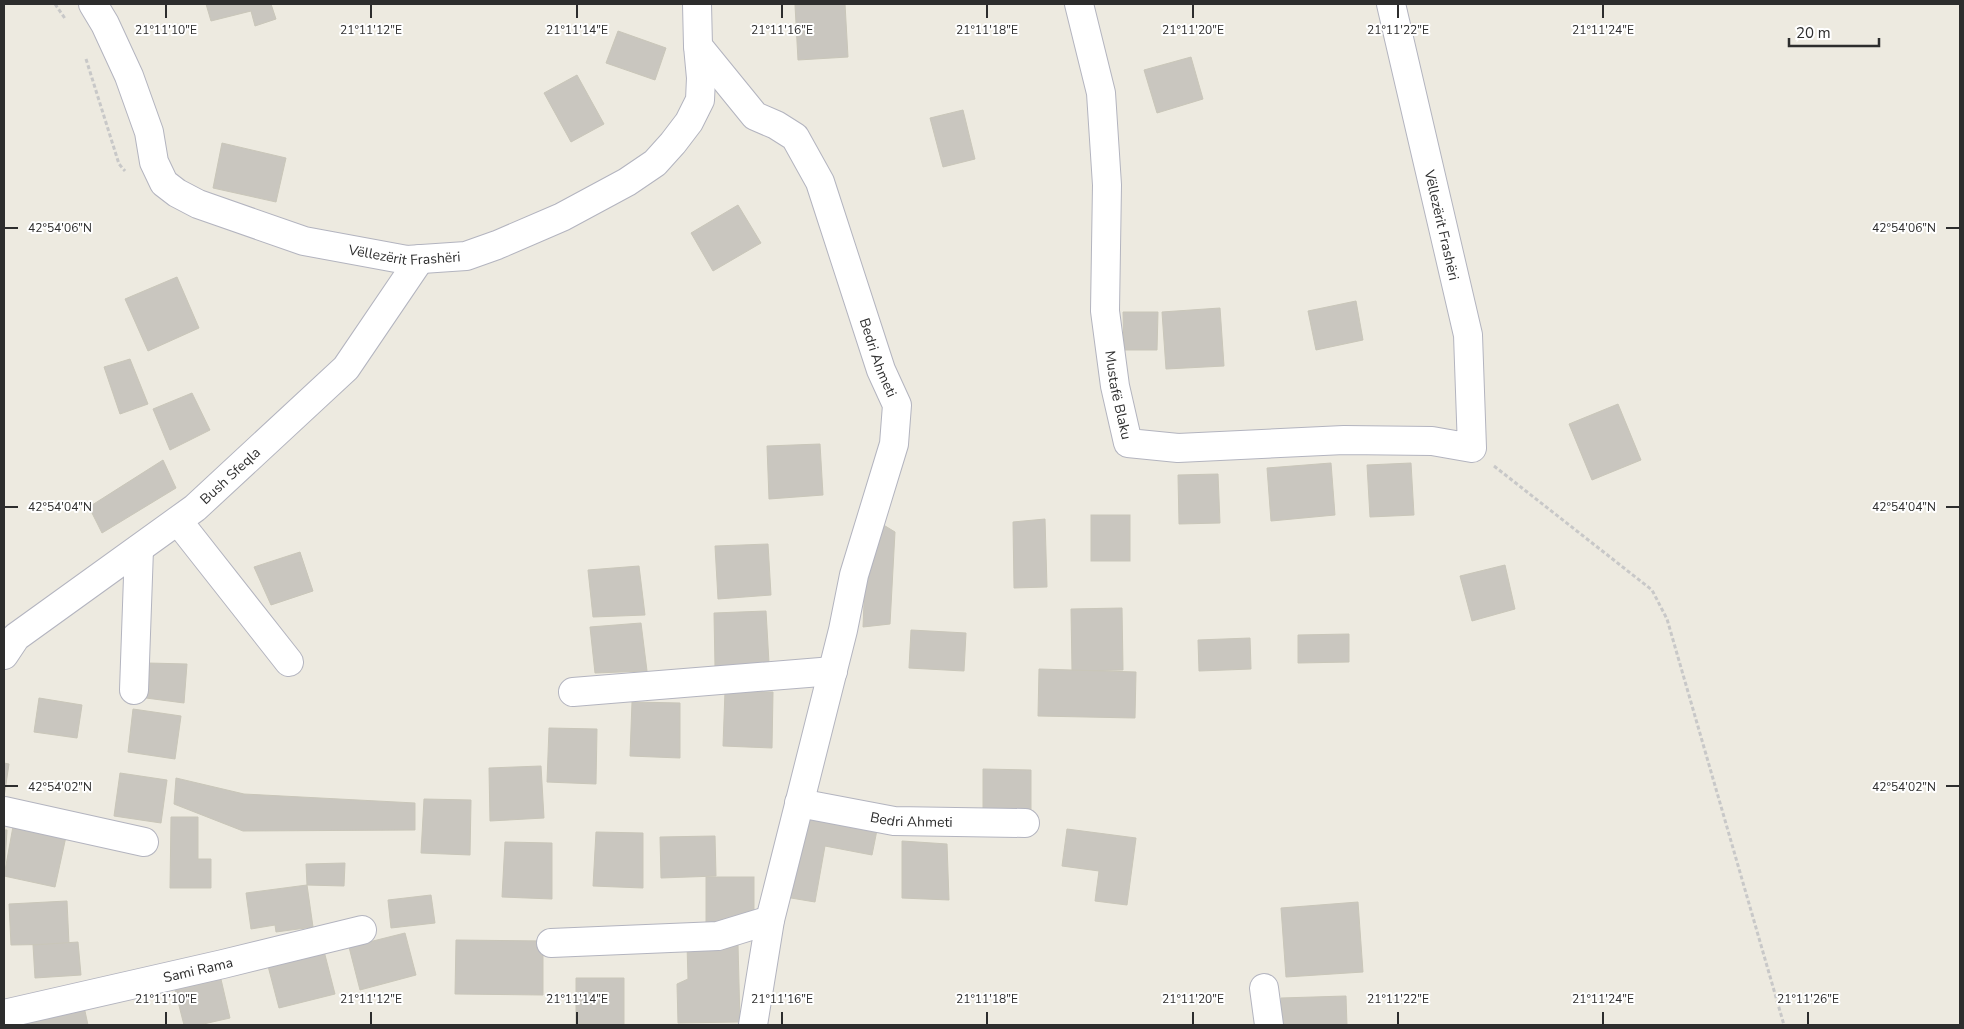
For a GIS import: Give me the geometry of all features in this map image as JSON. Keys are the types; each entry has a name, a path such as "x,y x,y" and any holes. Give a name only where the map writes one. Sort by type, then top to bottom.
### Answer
{"street":[{"name":"Vëllezërit Frashëri","path":"92,4 105,24 129,76 149,132 154,162 164,183 177,193 198,204 304,240 407,260 466,256 535,230 627,182 655,163 673,144 700,100 701,78 697,4"},
{"name":"Mustafë Blaku","path":"1079,4 1101,93 1107,185 1105,311 1115,386 1128,443 1178,448 1364,440 1432,441 1472,448"},
{"name":"Vëllezërit Frashëri","path":"1391,4 1468,334 1472,448"},
{"name":"Bedri Ahmeti","path":"698,46 755,116 776,125 795,138 820,182 881,370 897,405 894,444 854,575 833,671 770,920 753,1025"},
{"name":"Bush Sfeqla","path":"4,655 16,637 195,508 346,368 420,259"},
{"path":"178,520 289,662"},
{"path":"134,690 139,549"},
{"path":"573,692 833,671"},
{"name":"Bedri Ahmeti","path":"799,803 894,821 1025,823"},
{"path":"4,812 144,842"},
{"path":"551,943 718,936 770,920"},
{"name":"Sami Rama","path":"4,1014 362,930"},
{"path":"1264,988 1269,1025"}],"path":[{"path":"1472,448 1652,590 1667,618 1784,1025"}],"building":[{"path":"206,4 271,4 276,19 255,26 251,11 211,21"},
{"path":"845,4 848,57 798,60 795,5"},
{"path":"618,31 666,48 655,80 606,63"},
{"path":"1191,57 1203,99 1157,113 1144,70"},
{"path":"577,75 604,124 571,142 544,93"},
{"path":"963,110 975,159 943,167 930,118"},
{"path":"222,143 286,158 276,202 213,188"},
{"path":"738,205 761,243 713,271 691,233"},
{"path":"177,277 199,328 148,351 125,299"},
{"path":"1356,301 1363,340 1316,350 1308,311"},
{"path":"1220,308 1224,366 1166,369 1162,312"},
{"path":"1123,312 1158,312 1157,350 1124,350"},
{"path":"130,359 148,404 120,414 104,367"},
{"path":"192,393 210,430 170,450 153,409"},
{"path":"1618,404 1641,460 1592,480 1569,424"},
{"path":"820,444 823,495 769,499 767,446"},
{"path":"163,460 176,488 102,533 89,507"},
{"path":"1331,463 1335,515 1271,521 1267,468"},
{"path":"1411,463 1414,515 1370,517 1367,465"},
{"path":"1218,474 1220,523 1179,524 1178,475"},
{"path":"1091,515 1130,515 1130,561 1091,561"},
{"path":"1045,519 1047,587 1014,588 1013,522"},
{"path":"877,521 895,532 890,624 863,627 866,553"},
{"path":"768,544 771,595 718,599 715,546"},
{"path":"300,552 313,591 271,605 254,567"},
{"path":"1505,565 1515,609 1472,621 1460,576"},
{"path":"639,566 645,615 593,617 588,570"},
{"path":"1122,608 1123,670 1072,671 1071,609"},
{"path":"766,611 769,663 715,667 714,613"},
{"path":"641,623 647,671 595,673 590,627"},
{"path":"911,630 966,633 964,671 909,668"},
{"path":"1349,634 1349,662 1298,663 1298,635"},
{"path":"1250,638 1251,669 1199,671 1198,640"},
{"path":"148,663 187,664 184,703 146,698"},
{"path":"1039,669 1136,672 1135,718 1038,716"},
{"path":"725,691 773,692 772,748 723,746"},
{"path":"39,698 82,705 77,738 34,732"},
{"path":"632,702 680,703 680,758 630,756"},
{"path":"133,709 181,716 175,759 128,752"},
{"path":"549,728 597,729 596,784 547,782"},
{"path":"4,763 9,764 4,797"},
{"path":"541,766 544,818 490,821 489,768"},
{"path":"983,769 1031,770 1031,816 983,816"},
{"path":"120,773 167,780 161,823 114,816"},
{"path":"176,778 244,794 415,803 415,830 243,831 174,804"},
{"path":"424,799 471,800 470,855 421,853"},
{"path":"171,817 198,817 198,859 211,859 211,888 170,888"},
{"path":"805,817 877,830 872,855 825,846 815,902 791,898"},
{"path":"14,821 67,832 55,887 4,876"},
{"path":"1067,829 1136,838 1127,905 1095,901 1099,871 1062,866"},
{"path":"4,830 7,830 4,879"},
{"path":"596,832 643,833 643,888 593,886"},
{"path":"715,836 716,876 661,878 660,837"},
{"path":"902,841 947,844 949,900 902,898"},
{"path":"505,842 552,843 552,899 502,897"},
{"path":"345,863 344,886 307,885 306,864"},
{"path":"706,877 754,877 754,924 706,924"},
{"path":"307,885 313,927 276,932 275,925 251,929 246,893"},
{"path":"431,895 435,923 391,928 388,900"},
{"path":"67,901 69,944 11,945 9,904"},
{"path":"1358,902 1363,972 1286,977 1281,908"},
{"path":"405,933 416,975 360,990 349,947"},
{"path":"456,940 543,941 543,995 455,994"},
{"path":"78,942 81,975 35,978 33,945"},
{"path":"738,944 740,1022 678,1023 677,984 688,979 687,945"},
{"path":"324,951 335,994 279,1008 268,966"},
{"path":"220,975 230,1018 199,1025 184,1025 174,986"},
{"path":"576,978 624,978 624,1025 576,1024"},
{"path":"1346,996 1347,1025 1282,1025 1281,998"},
{"path":"83,1002 88,1025 25,1025 23,1017"}]}
